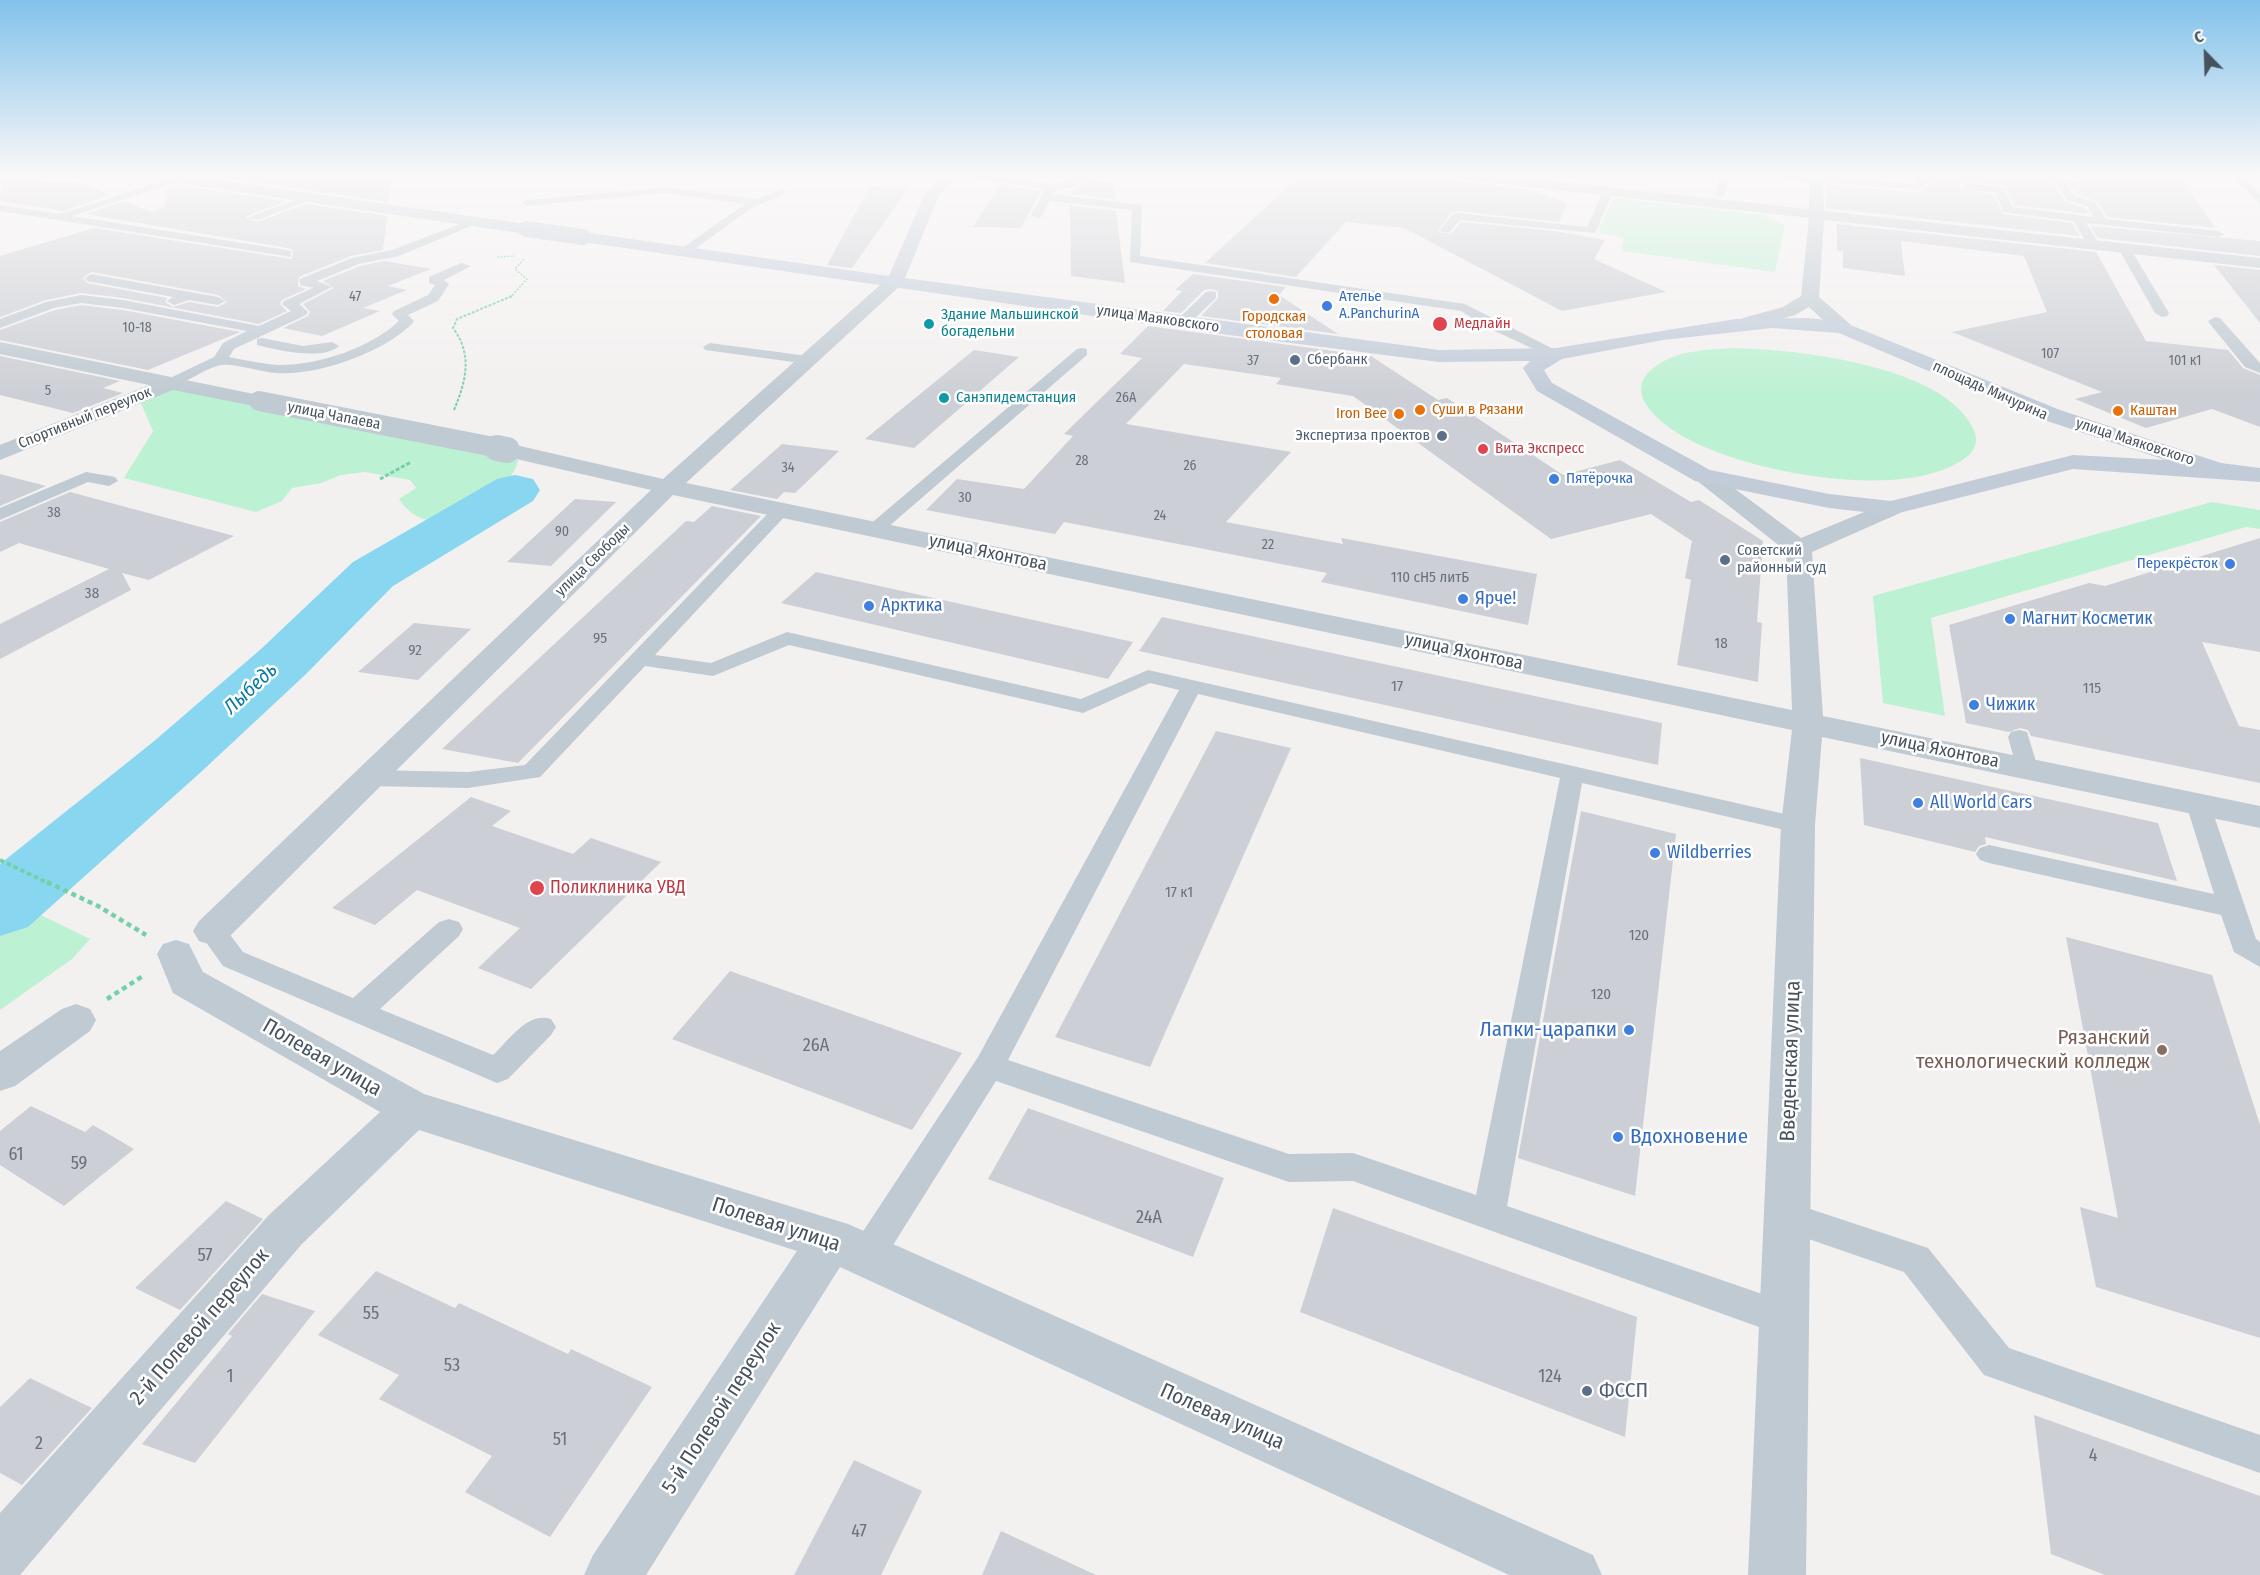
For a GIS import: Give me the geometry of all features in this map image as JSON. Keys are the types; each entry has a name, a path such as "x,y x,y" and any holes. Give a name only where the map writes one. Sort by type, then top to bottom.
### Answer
{"street":[{"name":"улица Маяковского","path":"668,250 1182,323 1446,357 1556,354"},
{"name":"улица Свободы","path":"194,942 369,778 668,487 896,281 909,250"},
{"path":"1810,298 1814,250"},
{"path":"2138,250 2260,263"},
{"path":"1749,322 1789,311 1810,298"},
{"path":"1810,298 1843,328"},
{"name":"площадь Мичурина","path":"1544,387 1533,368 1556,354 1749,322 1771,320 1817,323 1843,328 2052,416 2072,449 2073,462"},
{"name":"улица Чапаева","path":"0,348 507,450 668,487"},
{"name":"улица Маяковского","path":"1446,357 1544,387"},
{"name":"Спортивный переулок","path":"0,453 171,383"},
{"path":"1544,387 1703,476 1799,548 1891,508 2073,462"},
{"name":"улица Маяковского","path":"2052,416 2218,470"},
{"name":"улица Маяковского","path":"2073,462 2218,470 2260,475"},
{"path":"1703,476 1829,501 1891,508"},
{"name":"улица Яхонтова","path":"668,487 2260,817"},
{"name":"Введенская улица","path":"1777,1575 1798,825 1808,723 1799,548"},
{"name":"Полевая улица","path":"194,942 187,982 412,1109 848,1249 1573,1575"},
{"path":"0,1074 76,1020"},
{"name":"2-й Полевой переулок","path":"0,1555 285,1230 412,1109"},
{"name":"5-й Полевой переулок","path":"613,1575 848,1249"}],"lane":[{"path":"259,250 287,254"},
{"path":"220,360 228,346 262,336 301,312 289,304 326,287 304,282 356,261 405,250"},
{"path":"685,252 688,250"},
{"path":"1135,250 1134,259 1230,276 1465,308 1489,323 1556,354"},
{"path":"2125,250 2162,313"},
{"path":"0,324 51,305 81,299 151,309 262,336 303,350 324,348 373,330 399,314 433,298 443,284 434,280 465,267"},
{"path":"91,278 218,300"},
{"path":"1182,323 1210,295"},
{"path":"151,309 188,296"},
{"path":"171,383 220,360 280,369 332,359 361,349 400,330 407,321 399,314"},
{"path":"2215,321 2250,364 2260,369"},
{"path":"710,347 808,360"},
{"path":"873,530 1082,352"},
{"path":"0,515 86,477 109,481"},
{"path":"369,778 468,780 532,772 781,510"},
{"path":"641,659 713,670 787,638 1083,706 1148,676 1798,825"},
{"path":"848,1249 989,1066 1192,685"},
{"path":"2019,738 2026,768"},
{"path":"1489,1215 1572,775"},
{"path":"2198,804 2244,945 2260,956"},
{"path":"1989,854 2232,908"},
{"path":"357,1012 449,929"},
{"path":"194,942 497,1070 540,1027"},
{"path":"989,1066 1289,1168 1353,1167 1784,1318"},
{"path":"1786,1216 1916,1260 1997,1362 2260,1454"}],"path":[{"path":"451,416 465,383 468,364 460,335 453,328 457,320 510,298 524,287 527,279 515,269 524,259"},
{"path":"380,479 412,462"},
{"path":"0,860 98,906 194,942"},
{"path":"76,1020 194,942"}],"green space":[{"path":"1621,250 1780,250 1775,272"},
{"path":"1731,348 1825,357 1895,374 1927,387 1952,403 1972,426 1975,445 1967,457 1950,467 1922,476 1890,480 1854,480 1779,470 1744,461 1686,438 1652,413 1641,392 1643,381 1650,371 1672,357 1697,351"},
{"path":"171,387 492,451 518,460 507,482 484,502 457,517 444,520 432,521 422,518 412,513 402,503 399,499 416,488 410,480 365,472 341,475 321,483 292,488 282,501 256,512 124,478 153,431 140,401"},
{"path":"2212,502 2260,510 2260,529 2246,527 1931,618 1945,716 1883,703 1873,596"},
{"path":"0,895 90,939 72,959 0,1010"}],"building":[{"path":"22,250 231,250 292,259 293,250 383,250 351,256 299,277 298,286 306,289 282,300 280,304 287,311 259,324 123,298 81,293 46,300 0,317 0,256","holes":["91,272 218,295 227,302 218,307 189,302 173,307 165,302 167,298 87,283 83,278"]},
{"path":"835,250 865,250 852,268 827,265"},
{"path":"1071,250 1121,250 1125,283 1071,276"},
{"path":"1220,250 1321,250 1296,277 1205,263"},
{"path":"1445,250 1600,250 1594,259 1666,292 1562,311"},
{"path":"1902,250 1905,276 1843,268 1843,251 1837,251"},
{"path":"1971,250 2073,250 2096,252 2146,341 2228,350 2243,368 2260,375 2260,427 2212,409 2146,428 2075,399 2102,392 1952,332 2047,312 2024,256"},
{"path":"2202,250 2260,250 2260,256"},
{"path":"384,261 431,269 388,286 407,290 363,308 380,311 322,336 283,328 308,316 310,312 303,304 334,288 323,281 360,266"},
{"path":"2214,265 2260,270 2260,323"},
{"path":"1193,274 1286,287 1279,295 1338,334 1201,316 1218,298 1218,291 1211,289 1204,290 1181,313 1163,311 1182,291 1175,290"},
{"path":"81,305 123,310 240,332 148,370 0,340 0,330 55,310"},
{"path":"1148,326 1371,356 1438,400 1447,398 1563,475 1620,460 1691,502 1699,500 1763,541 1757,622 1762,623 1758,682 1677,665 1691,580 1685,578 1692,541 1651,514 1551,539 1353,396 1276,384 1281,378 1184,364 1126,424 1291,452 1226,522 1343,544 1341,538 1537,574 1528,625 1321,582 1327,573 1064,522 1055,534 926,510 957,479 1024,489 1073,436 1064,434 1142,358 1120,354"},
{"name":"Санэпидемстанция","path":"974,350 1019,357 914,448 865,439"},
{"path":"0,356 120,381 103,388 123,393 73,413 0,395"},
{"path":"782,444 839,451 795,493 784,492 777,499 730,490"},
{"path":"0,474 46,486 0,506"},
{"path":"70,492 234,536 149,580 122,573 131,590 0,659 0,624 109,569 19,543 0,552 0,522"},
{"path":"575,499 616,502 551,566 507,562"},
{"path":"712,506 761,516 518,763 442,749 686,521 694,522"},
{"path":"2260,538 2260,652 2202,642 2239,726 2260,730 2260,783 2031,736 2028,730 2020,728 2009,732 1966,723 1949,625 2089,583 2105,586"},
{"path":"816,572 1133,642 1108,679 781,603"},
{"path":"1162,617 1662,723 1658,765 1139,651"},
{"path":"414,623 471,629 418,680 358,672"},
{"path":"1216,731 1291,748 1150,1067 1055,1037"},
{"path":"1860,758 2158,823 2177,881 1985,837 1986,844 1979,846 1975,852 1864,825"},
{"name":"Поликлиника УВД","path":"471,797 511,811 492,826 573,854 591,838 661,862 531,989 478,968 520,928 417,890 375,925 332,908"},
{"path":"1581,811 1676,834 1635,1196 1518,1158"},
{"name":"Рязанский технологический колледж","path":"2066,937 2212,975 2260,1125 2260,1338 2096,1287 2080,1207 2118,1218"},
{"path":"730,971 962,1053 912,1130 672,1039"},
{"path":"31,1106 85,1132 93,1125 134,1149 64,1206 0,1165 0,1131"},
{"path":"1028,1108 1224,1178 1193,1257 988,1179"},
{"path":"226,1201 263,1219 180,1310 135,1288"},
{"path":"1333,1208 1637,1317 1625,1437 1300,1312"},
{"path":"376,1271 455,1308 459,1303 568,1354 571,1349 652,1387 550,1537 465,1492 492,1456 379,1399 399,1375 318,1335"},
{"path":"262,1294 315,1311 195,1463 142,1444 232,1336 228,1334"},
{"path":"30,1378 92,1408 22,1485 0,1473 0,1407"},
{"path":"2034,1415 2260,1496 2260,1575 2105,1575 2051,1554"},
{"path":"854,1460 922,1491 881,1575 794,1575"},
{"path":"1001,1531 1096,1575 982,1575"}],"waterway":[{"name":"Лыбедь","path":"0,907 177,757 283,662 373,574 515,490"}],"place":[{"name":"Городская столовая","path":"1274,299"},
{"name":"Ателье A.PanchurinA","path":"1327,306"},
{"name":"Здание Мальшинской богадельни","path":"929,324"},
{"name":"Медлайн","path":"1440,324"},
{"name":"Сбербанк","path":"1295,360"},
{"name":"Санэпидемстанция","path":"944,398"},
{"name":"Суши в Рязани","path":"1420,410"},
{"name":"Каштан","path":"2118,411"},
{"name":"Iron Bee","path":"1399,414"},
{"name":"Экспертиза проектов","path":"1442,436"},
{"name":"Вита Экспресс","path":"1483,449"},
{"name":"Пятёрочка","path":"1554,479"},
{"name":"Советский районный суд","path":"1725,560"},
{"name":"Перекрёсток","path":"2230,564"},
{"name":"Ярче!","path":"1463,599"},
{"name":"Арктика","path":"869,606"},
{"name":"Магнит Косметик","path":"2010,619"},
{"name":"Чижик","path":"1974,705"},
{"name":"All World Cars","path":"1918,803"},
{"name":"Wildberries","path":"1655,853"},
{"name":"Поликлиника УВД","path":"537,888"},
{"name":"Лапки-царапки","path":"1629,1030"},
{"name":"Рязанский технологический колледж","path":"2162,1050"},
{"name":"Вдохновение","path":"1618,1137"},
{"name":"ФССП","path":"1587,1391"}]}
